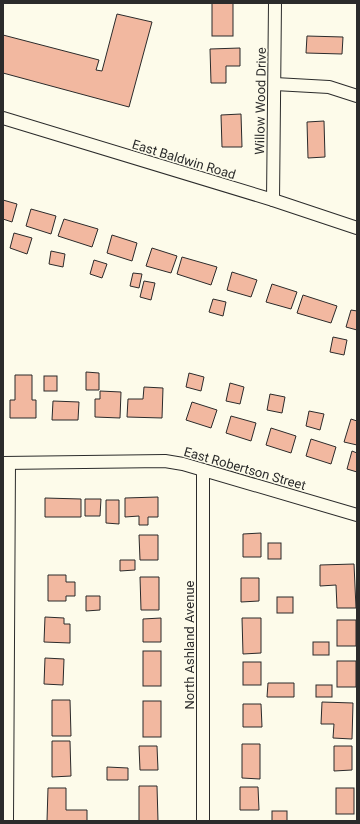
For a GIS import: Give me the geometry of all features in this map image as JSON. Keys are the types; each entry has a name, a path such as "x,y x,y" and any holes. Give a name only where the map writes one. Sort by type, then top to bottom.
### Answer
{"street":[{"name":"Willow Wood Drive","path":"273,200 275,3"},
{"path":"275,84 329,87 357,96"},
{"name":"East Baldwin Road","path":"3,118 273,200 357,228"},
{"name":"East Robertson Street","path":"6,463 165,461 183,464 357,515"},
{"path":"6,463 7,821"},
{"name":"North Ashland Avenue","path":"203,470 203,821"}],"building":[{"path":"212,3 233,3 233,36 212,36"},
{"path":"117,14 152,22 129,107 3,73 3,35 99,60 96,70 102,71"},
{"path":"307,36 343,37 342,54 306,53"},
{"path":"240,48 240,66 226,66 226,83 211,83 210,49"},
{"path":"241,114 242,147 222,147 221,115"},
{"path":"324,121 325,157 308,158 307,122"},
{"path":"3,200 17,204 12,222 3,219"},
{"path":"31,209 56,216 51,234 26,226"},
{"path":"64,219 98,229 92,247 58,236"},
{"path":"14,233 32,238 27,254 10,248"},
{"path":"112,235 137,243 132,261 107,253"},
{"path":"152,248 177,256 171,273 146,266"},
{"path":"51,251 65,254 63,267 49,264"},
{"path":"182,257 217,267 211,285 177,274"},
{"path":"94,260 107,264 102,278 90,274"},
{"path":"232,272 257,280 251,297 227,290"},
{"path":"133,273 142,274 139,288 130,286"},
{"path":"144,281 155,283 151,300 140,297"},
{"path":"272,284 297,292 291,309 266,302"},
{"path":"303,295 337,306 331,323 297,313"},
{"path":"213,299 226,302 223,316 209,312"},
{"path":"351,310 357,311 357,330 346,327"},
{"path":"333,337 347,340 344,355 330,352"},
{"path":"86,372 99,373 99,390 86,390"},
{"path":"189,373 204,377 201,391 186,387"},
{"path":"15,375 32,375 32,400 36,400 36,418 10,418 10,400 15,400"},
{"path":"44,376 57,376 57,391 44,391"},
{"path":"230,383 244,387 240,404 226,401"},
{"path":"144,387 163,388 162,418 127,417 128,399 143,399"},
{"path":"100,391 121,392 120,418 95,417 95,399 100,399"},
{"path":"270,394 285,397 282,413 267,410"},
{"path":"53,401 79,402 78,420 52,420"},
{"path":"192,402 217,410 211,428 186,420"},
{"path":"309,411 324,414 320,430 306,426"},
{"path":"231,416 256,423 251,441 226,433"},
{"path":"351,419 357,421 357,445 344,442"},
{"path":"271,428 296,436 291,453 266,445"},
{"path":"311,439 336,447 331,464 306,456"},
{"path":"352,451 357,453 357,472 347,469"},
{"path":"158,497 158,517 148,517 148,525 139,525 139,516 125,517 125,498"},
{"path":"45,498 81,499 81,517 45,517"},
{"path":"85,499 101,499 100,516 85,516"},
{"path":"106,500 119,500 119,524 106,523"},
{"path":"261,533 261,557 243,557 243,534"},
{"path":"139,535 158,535 158,560 140,560"},
{"path":"268,543 281,543 281,559 268,559"},
{"path":"120,560 135,560 135,570 120,571"},
{"path":"354,564 356,608 337,608 336,585 320,586 320,565"},
{"path":"48,575 66,575 66,582 75,582 75,596 66,596 66,601 48,601"},
{"path":"140,577 159,577 159,610 141,610"},
{"path":"241,578 259,578 259,601 241,602"},
{"path":"86,596 100,596 100,610 86,611"},
{"path":"277,597 293,597 293,613 277,613"},
{"path":"45,617 64,618 64,624 70,624 70,643 44,642"},
{"path":"161,618 161,642 143,642 143,619"},
{"path":"242,618 261,618 261,653 243,654"},
{"path":"337,620 356,620 356,646 337,646"},
{"path":"313,642 329,642 329,655 313,655"},
{"path":"143,651 161,651 161,686 143,686"},
{"path":"45,658 64,659 63,685 44,684"},
{"path":"337,661 356,661 356,687 337,687"},
{"path":"243,662 261,662 261,685 243,685"},
{"path":"268,683 294,683 294,697 267,697"},
{"path":"316,685 332,685 332,697 316,697"},
{"path":"52,700 70,700 71,736 52,736"},
{"path":"143,701 161,701 161,737 143,737"},
{"path":"322,702 353,703 352,739 333,738 334,724 321,724"},
{"path":"243,704 261,704 262,727 243,727"},
{"path":"52,741 70,741 71,776 52,777"},
{"path":"242,744 260,744 260,779 242,778"},
{"path":"139,746 157,746 158,770 140,770"},
{"path":"334,746 352,746 352,770 334,771"},
{"path":"107,767 128,768 128,780 107,780"},
{"path":"139,786 157,786 158,821 139,821"},
{"path":"240,787 258,787 259,810 240,810"},
{"path":"48,788 66,788 66,810 87,810 87,821 47,821"},
{"path":"336,788 354,788 354,814 336,814"},
{"path":"272,811 287,811 287,821 272,821"}]}
